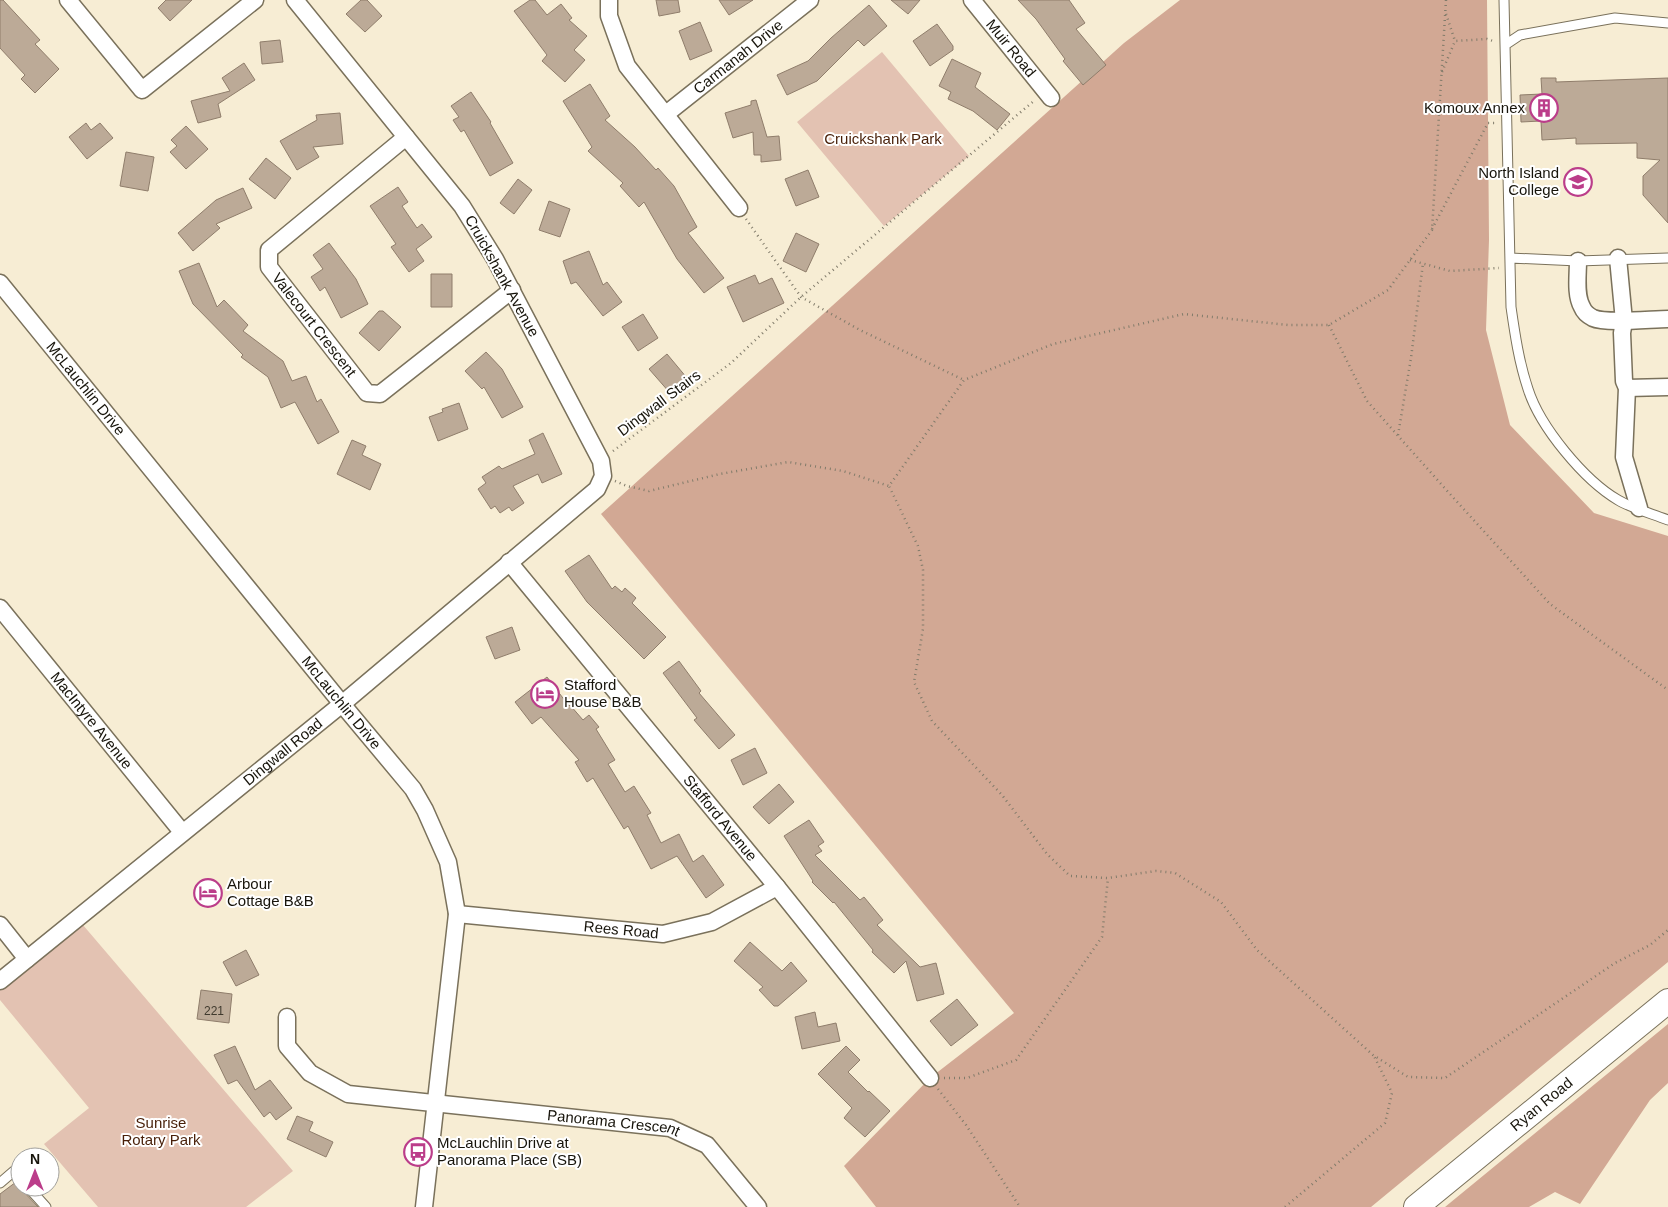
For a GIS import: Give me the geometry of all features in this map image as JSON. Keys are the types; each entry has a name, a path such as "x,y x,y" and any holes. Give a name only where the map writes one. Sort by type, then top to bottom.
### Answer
{"main road":[{"name":"Ryan Road","path":"1416,1207 1668,1001"}],"street":[{"path":"68,0 142,90 255,0"},
{"name":"Cruickshank Avenue","path":"295,0 462,206 512,290 602,468"},
{"path":"609,0 609,16 627,66 739,208"},
{"name":"Carmanah Drive","path":"666,114 810,0"},
{"name":"Muir Road","path":"972,0 1049,95"},
{"name":"Valecourt Crescent","path":"406,137 269,250 269,267 367,392 380,394 512,290"},
{"path":"1618,258 1624,321 1622,333 1624,381 1627,388 1624,457 1639,508"},
{"path":"1578,261 1578,297 1587,314 1594,319 1624,321 1668,319"},
{"name":"McLauchlin Drive","path":"0,283 413,789 425,810 448,862 457,914 424,1207"},
{"path":"1627,388 1668,387"},
{"name":"Dingwall Road","path":"0,981 342,704 597,489 602,468"},
{"name":"Stafford Avenue","path":"509,562 777,887 930,1078"},
{"name":"MacIntyre Avenue","path":"0,608 182,832"},
{"name":"Rees Road","path":"457,914 662,934 712,922 777,887"},
{"path":"0,925 27,959"},
{"name":"Panorama Crescent","path":"287,1017 288,1046 310,1073 348,1094 670,1128 708,1145 758,1207"}],"lane":[{"path":"1504,0 1511,306 1516,348 1528,391 1549,431 1582,471 1618,500 1668,520"},
{"path":"1506,45 1520,35 1615,18 1668,23"},
{"path":"1510,263 1618,258 1668,258"},
{"path":"0,1183 10,1174"},
{"path":"37,1197 46,1207"}],"path":[{"path":"1432,230 1446,0"},
{"path":"1440,75 1455,41 1445,11"},
{"path":"1455,41 1487,39 1506,45"},
{"name":"Dingwall Stairs","path":"602,468 731,363 801,297 1049,95"},
{"path":"889,486 964,380 1053,344 1184,314 1288,325 1330,325 1388,290 1432,230 1488,123 1507,123"},
{"path":"739,208 801,297 860,330 964,380"},
{"path":"1410,260 1450,271 1510,263"},
{"path":"1398,436 1411,358 1423,263"},
{"path":"1330,325 1367,401 1550,604 1668,690"},
{"path":"602,468 627,486 649,491 720,474 788,462 843,471 889,486 918,546 923,570 923,630 914,682 932,721 1002,795 1046,854 1070,876 1108,878 1156,871 1175,873 1221,902 1257,950 1308,998 1373,1055 1408,1077 1445,1078 1615,963 1650,945 1668,930"},
{"path":"930,1078 967,1078 1016,1060 1102,937 1108,878"},
{"path":"1284,1207 1385,1123 1392,1093 1373,1055"},
{"path":"930,1078 966,1125 1020,1207"}],"green space":[{"name":"Cruickshank Park","path":"882,52 969,156 884,226 797,122"},
{"name":"Sunrise Rotary Park","path":"77,918 293,1171 246,1207 98,1207 60,1163 60,1147 47,1147 44,1144 89,1108 0,1000 0,981"}],"shaded area":[{"path":"1180,0 1487,0 1489,240 1486,330 1510,425 1594,513 1668,536 1668,962 1371,1207 876,1207 844,1166 930,1078 1014,1013 601,514 1124,43"},
{"path":"1668,1024 1668,1083 1650,1100 1580,1204 1555,1192 1529,1207 1445,1207"}],"building":[{"path":"0,0 3,0 40,40 35,44 59,69 35,93 21,79 25,75 0,48"},
{"path":"166,0 192,0 170,21 158,8"},
{"path":"361,0 367,0 382,16 365,32 346,14"},
{"path":"530,0 535,0 547,15 561,4 572,18 569,20 587,36 574,50 585,60 565,82 542,61 547,55 514,11"},
{"path":"656,0 678,0 680,12 659,16"},
{"path":"719,0 753,0 729,15"},
{"path":"891,0 920,0 908,14"},
{"path":"1018,0 1069,0 1085,23 1076,29 1106,65 1083,85 1063,61 1065,59 1036,19"},
{"path":"869,5 887,26 864,46 858,40 817,81 787,95 777,75 808,61"},
{"path":"700,22 712,51 690,60 679,31"},
{"path":"937,24 953,46 953,50 930,66 913,41"},
{"path":"280,40 283,62 262,64 260,42"},
{"path":"952,59 981,73 975,87 1010,114 997,130 973,111 948,99 951,92 939,86"},
{"path":"244,63 255,80 218,104 221,117 198,123 191,101 230,91 222,78"},
{"path":"1541,78 1556,78 1556,82 1668,78 1668,223 1643,195 1643,176 1660,160 1637,158 1637,143 1576,144 1576,138 1542,140 1541,121 1521,122 1520,95 1542,94"},
{"path":"590,84 610,116 605,120 635,147 656,170 658,168 674,186 697,227 688,233 724,278 704,293 677,259 644,202 639,207 620,186 623,183 588,151 592,147 563,101"},
{"path":"471,92 491,122 513,163 490,176 464,130 461,132 453,120 459,117 451,106"},
{"path":"756,100 767,137 779,136 781,160 761,162 761,155 754,155 753,132 733,138 725,113 751,105 751,101"},
{"path":"340,113 343,144 313,147 319,157 297,170 280,141 317,120 316,115"},
{"path":"86,123 91,130 100,123 113,138 87,159 69,137"},
{"path":"186,126 208,149 186,169 170,152 177,146 171,140"},
{"path":"126,152 154,157 148,191 120,186"},
{"path":"266,158 291,178 275,199 249,179"},
{"path":"808,170 819,197 796,206 785,179"},
{"path":"518,179 532,190 514,214 500,203"},
{"path":"398,187 408,202 402,206 417,228 422,224 432,237 416,249 424,261 409,272 391,247 396,244 370,206"},
{"path":"243,188 252,208 216,224 220,228 193,251 178,233 216,200"},
{"path":"549,201 570,209 560,237 539,230"},
{"path":"796,233 819,244 806,272 783,261"},
{"path":"329,243 356,279 368,304 341,318 325,287 320,291 311,277 323,269 313,255"},
{"path":"589,251 603,285 607,282 622,302 603,316 576,282 571,284 563,261"},
{"path":"199,263 217,307 224,300 248,325 243,331 283,361 292,381 306,376 317,402 321,399 339,432 318,444 295,402 281,408 268,377 241,357 243,355 193,304 179,271"},
{"path":"431,274 452,274 452,307 431,307"},
{"path":"755,275 759,284 772,278 784,303 743,322 727,287"},
{"path":"379,311 383,311 401,327 379,351 359,333"},
{"path":"643,314 658,338 638,351 622,327"},
{"path":"486,352 502,369 523,407 502,418 484,387 482,389 465,371"},
{"path":"667,354 687,378 670,393 649,369"},
{"path":"459,403 468,429 438,441 429,417 443,412 442,409"},
{"path":"543,433 562,474 542,483 538,474 513,486 524,503 512,511 509,507 500,513 495,506 491,509 478,489 486,483 482,477 499,466 502,469 535,454 529,440"},
{"path":"352,440 366,446 362,455 381,464 370,490 337,474"},
{"path":"589,555 612,589 615,586 622,592 625,588 636,598 632,603 666,637 644,659 587,602 565,571"},
{"path":"512,627 520,650 495,659 486,637"},
{"path":"679,661 701,691 699,693 735,735 719,749 694,720 697,718 663,673"},
{"path":"547,677 569,706 583,720 589,715 599,727 596,729 615,760 608,764 625,792 634,786 651,813 647,815 661,843 679,834 693,862 703,855 724,885 706,898 677,856 651,869 628,826 624,829 593,778 587,782 575,762 579,760 541,717 532,724 515,702"},
{"path":"755,748 767,773 743,785 731,760"},
{"path":"779,784 794,802 769,824 753,807"},
{"path":"809,820 824,842 818,846 822,851 815,855 860,900 864,897 883,920 877,925 920,967 936,963 944,994 917,1001 906,961 894,973 872,952 873,950 834,902 812,882 784,836"},
{"path":"750,942 782,971 791,962 807,981 778,1006 774,1006 759,990 763,987 734,961"},
{"path":"246,950 259,975 236,986 223,962"},
{"path":"201,990 232,994 229,1023 197,1019"},
{"path":"957,999 978,1025 951,1046 930,1021"},
{"path":"815,1012 818,1027 836,1023 840,1041 802,1049 795,1017"},
{"path":"235,1046 255,1090 270,1080 292,1108 276,1120 270,1112 264,1117 237,1080 228,1084 214,1055"},
{"path":"846,1046 860,1060 848,1072 890,1111 865,1137 844,1118 852,1108 818,1074"},
{"path":"297,1116 313,1122 309,1131 333,1142 326,1157 287,1139"},
{"path":"10,1186 10,1197 29,1197 38,1207 0,1207 0,1194"}],"place":[{"name":"Komoux Annex","path":"1544,108"},
{"name":"North Island College","path":"1578,182"},
{"name":"Stafford House B&B","path":"545,694"},
{"name":"Arbour Cottage B&B","path":"208,893"},
{"name":"McLauchlin Drive at Panorama Place (SB)","path":"418,1152"}]}
